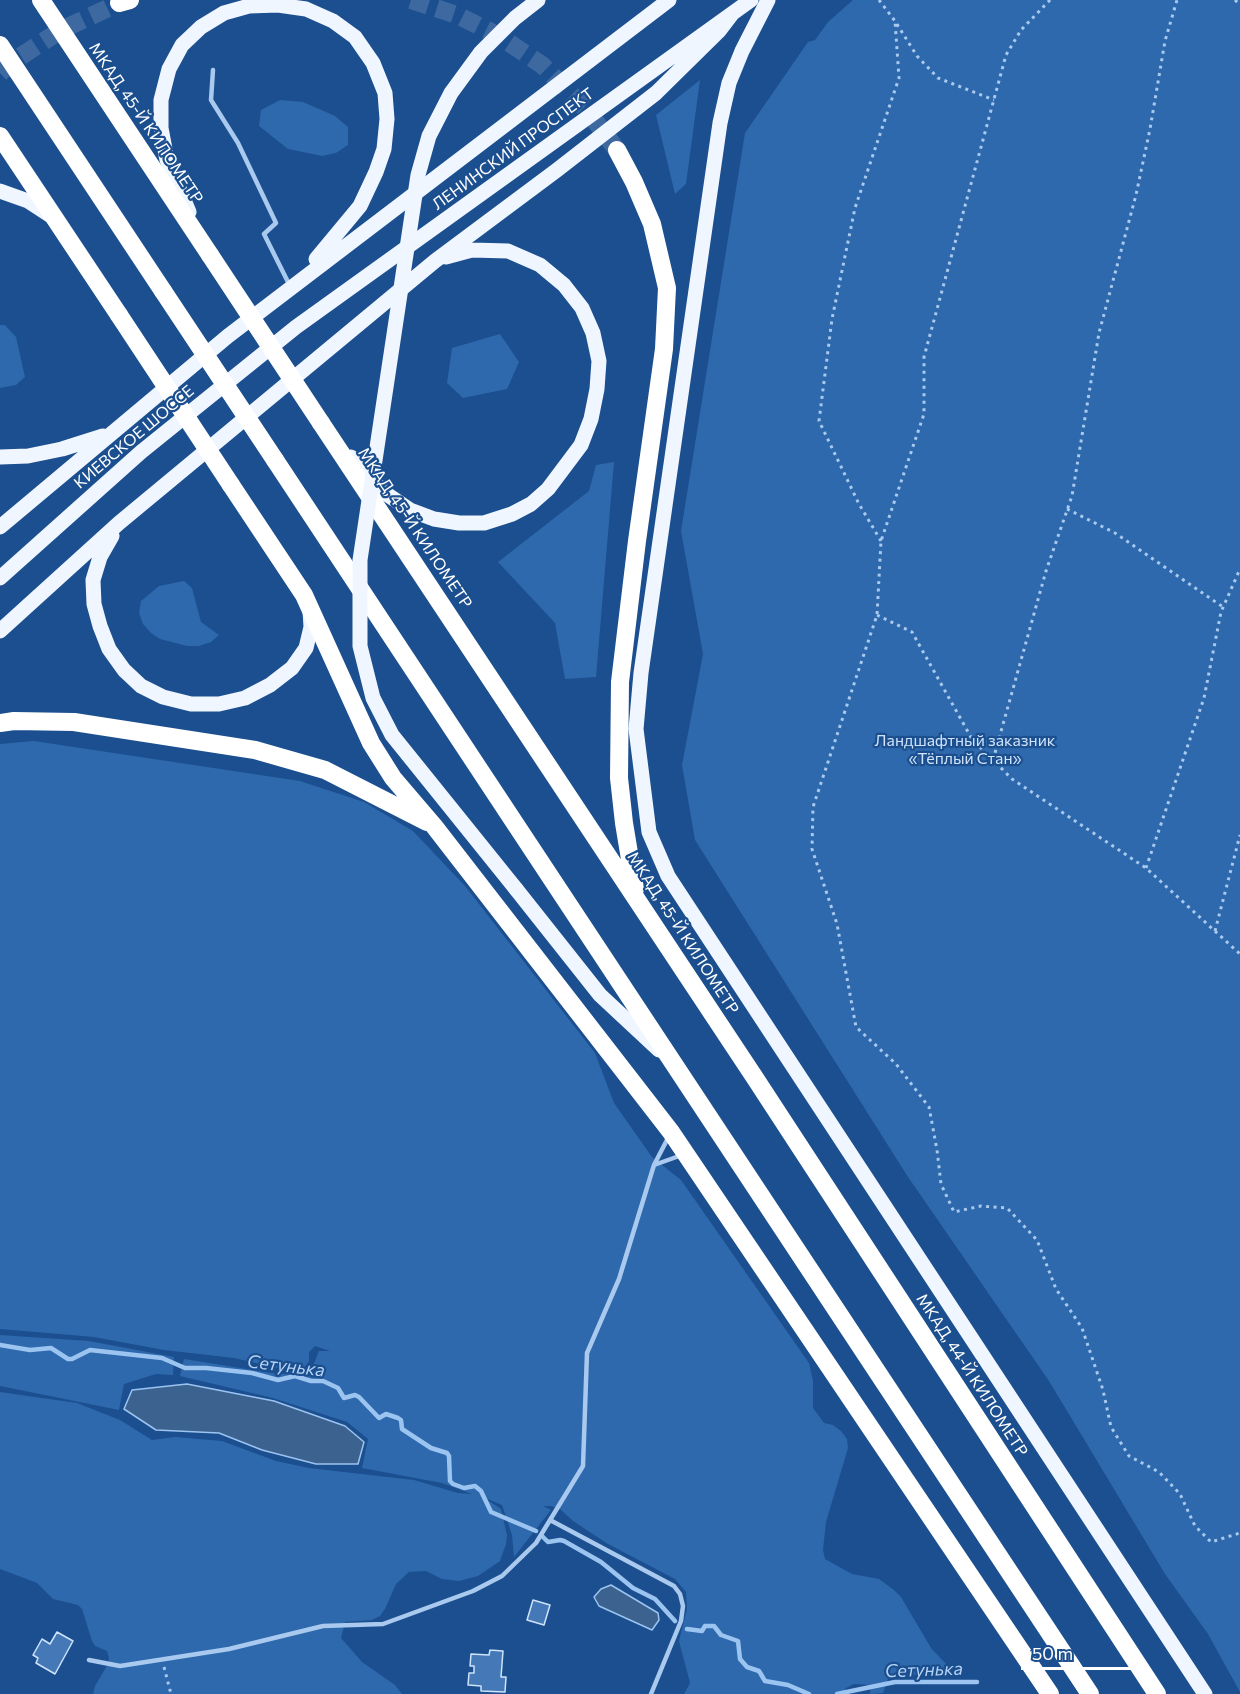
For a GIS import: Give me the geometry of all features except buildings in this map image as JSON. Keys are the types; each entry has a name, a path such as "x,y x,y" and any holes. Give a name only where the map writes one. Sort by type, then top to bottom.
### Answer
{"highway":[{"name":"МКАД, 45-Й КИЛОМЕТР","path":"41,0 755,1078"},
{"path":"0,45 1090,1694"},
{"path":"0,136 304,595 371,743 393,778 434,826 671,1132 1050,1694"},
{"path":"617,150 652,224 667,288 664,349 620,682 620,778 624,824 636,897"},
{"path":"0,723 14,721 74,722 255,750 325,770 434,826"},
{"name":"МКАД, 44-Й КИЛОМЕТР","path":"755,1078 1157,1694"}],"main road":[{"path":"538,0 515,18 481,52 451,93 429,136 418,175 360,560 360,646 373,698 392,735 600,995 677,1067"},
{"name":"ЛЕНИНСКИЙ ПРОСПЕКТ","path":"294,283 669,0"},
{"name":"ЛЕНИНСКИЙ ПРОСПЕКТ","path":"296,327 751,0"},
{"path":"768,0 742,51 729,83 720,123 642,661 636,729 649,832 668,876 1205,1694"},
{"path":"208,252 167,160 161,128 161,100 169,69 182,45 201,27 224,13 249,6 278,5 306,9 333,21 355,37 373,63 385,93 387,119 384,149 360,206 294,283"},
{"path":"0,631 119,523 435,261 656,93 719,31 732,14"},
{"path":"0,191 28,201 55,219"},
{"path":"322,424 385,493 410,510 434,519 459,523 484,523 512,514 531,504 548,489 581,445 591,419 597,390 599,361 593,333 582,308 564,285 540,266 508,251 472,250 435,261"},
{"name":"КИЕВСКОЕ ШОССЕ","path":"0,527 294,283"},
{"name":"КИЕВСКОЕ ШОССЕ","path":"0,578 141,452 296,327"},
{"path":"0,457 28,456 62,449 112,434"},
{"path":"119,523 100,557 93,580 94,604 109,649 124,670 141,686 163,698 191,704 219,704 245,698 270,685 292,668 306,648 311,627 310,610"}],"lane":[{"path":"213,70 212,100 238,143 276,223 264,234 294,283"},
{"path":"89,1660 120,1665 229,1649 323,1626 383,1624 473,1591 502,1576 536,1543 583,1466 587,1353 619,1279 654,1165 671,1132"},
{"path":"654,1165 686,1154"},
{"path":"550,1520 674,1586 680,1594 683,1606 681,1621 651,1694"}],"path":[{"path":"879,0 916,56 938,78 994,100"},
{"path":"1050,0 1021,30 1006,55 924,357 924,414 881,541 877,615 813,807 812,849 837,924 856,1027 896,1064 929,1107 938,1150 941,1184 954,1212 981,1206 1007,1208 1037,1240 1056,1290 1082,1328 1103,1390 1111,1427 1129,1456 1159,1472 1180,1494 1195,1526 1211,1542 1240,1533"},
{"path":"993,760 1046,571 1072,496 1099,333 1136,195 1165,41 1177,0"},
{"path":"1235,0 1240,5"},
{"path":"881,541 859,504 819,421 832,320 855,208 899,78 895,21"},
{"path":"1067,509 1115,533 1223,607"},
{"path":"1146,868 1204,698 1223,607 1240,569"},
{"path":"877,615 912,632 972,739 1012,779 1146,868 1240,954"},
{"path":"1215,931 1240,835"},
{"path":"163,1659 171,1694"}],"green space":[{"name":"Ландшафтный заказник «Тёплый Стан»","path":"853,0 1240,0 1240,1692 1208,1634 1165,1574 1049,1381 908,1177 695,840 682,765 703,654 681,531 745,133 808,42 815,40 828,22"},
{"path":"700,80 686,184 675,194 656,115"},
{"path":"280,100 303,102 335,116 348,127 348,145 336,153 322,156 288,149 259,126 261,110"},
{"path":"0,325 5,325 16,337 25,377 16,385 0,388"},
{"path":"500,334 519,362 507,389 463,398 447,383 452,348"},
{"path":"614,462 596,677 565,679 555,623 498,562 589,491 596,465"},
{"path":"184,581 192,588 201,622 219,635 211,642 199,646 187,646 160,639 143,624 139,613 141,601 159,586"},
{"path":"34,741 300,781 364,802 413,831 465,886 595,1053 614,1103 652,1157 681,1180 809,1363 813,1381 813,1408 824,1423 833,1425 841,1431 847,1439 848,1448 826,1522 823,1550 825,1559 852,1574 879,1579 894,1590 901,1597 931,1648 949,1667 945,1676 928,1674 889,1676 883,1693 870,1694 871,1685 854,1684 846,1688 843,1694 684,1694 690,1683 679,1641 687,1609 686,1592 675,1579 608,1544 573,1521 560,1509 551,1506 543,1506 551,1510 514,1557 512,1535 502,1505 483,1497 501,1509 507,1535 500,1561 478,1576 459,1581 442,1579 426,1571 409,1572 396,1584 380,1616 372,1620 345,1622 341,1638 362,1662 395,1685 402,1694 93,1694 109,1658 107,1651 95,1646 92,1641 82,1609 78,1605 53,1599 37,1583 0,1569 0,1392 77,1403 120,1420 152,1440 175,1437 222,1441 276,1461 309,1468 414,1480 458,1493 472,1494 442,1483 362,1468 368,1439 347,1422 273,1398 180,1376 184,1359 278,1374 310,1373 319,1351 330,1351 315,1346 309,1352 309,1361 304,1368 286,1370 234,1358 164,1350 94,1337 0,1329 0,744"},
{"path":"0,1335 89,1341 174,1357 173,1375 156,1374 124,1384 119,1410 0,1386"}],"shaded area":[{"path":"187,1384 274,1401 345,1426 364,1442 358,1464 316,1464 262,1450 219,1433 156,1430 124,1409 132,1390"},
{"path":"611,1585 658,1613 659,1620 652,1630 599,1606 594,1597 601,1589"}],"waterway":[{"name":"Сетунька","path":"0,1345 30,1350 51,1348 68,1359 90,1350 162,1358 185,1368 252,1373 278,1380 295,1376 311,1381 323,1381 338,1388 344,1398 355,1395 359,1397 379,1418 386,1414 401,1420 402,1429 431,1448 447,1453 450,1481 453,1484 464,1488 475,1486 481,1491 491,1512 536,1531"},
{"name":"Сетунька","path":"543,1537 548,1542 564,1541 601,1562 633,1588 655,1599 675,1621"},
{"name":"Сетунька","path":"687,1629 702,1631 705,1626 714,1626 721,1635 738,1641 740,1659 747,1667 759,1671 765,1681 788,1685 809,1694"},
{"name":"Сетунька","path":"837,1694 895,1682 977,1682"}],"tunnel":[{"path":"411,0 457,15 499,36 542,65 586,109 617,150"},
{"path":"0,73 12,62 61,30 119,3"}]}
